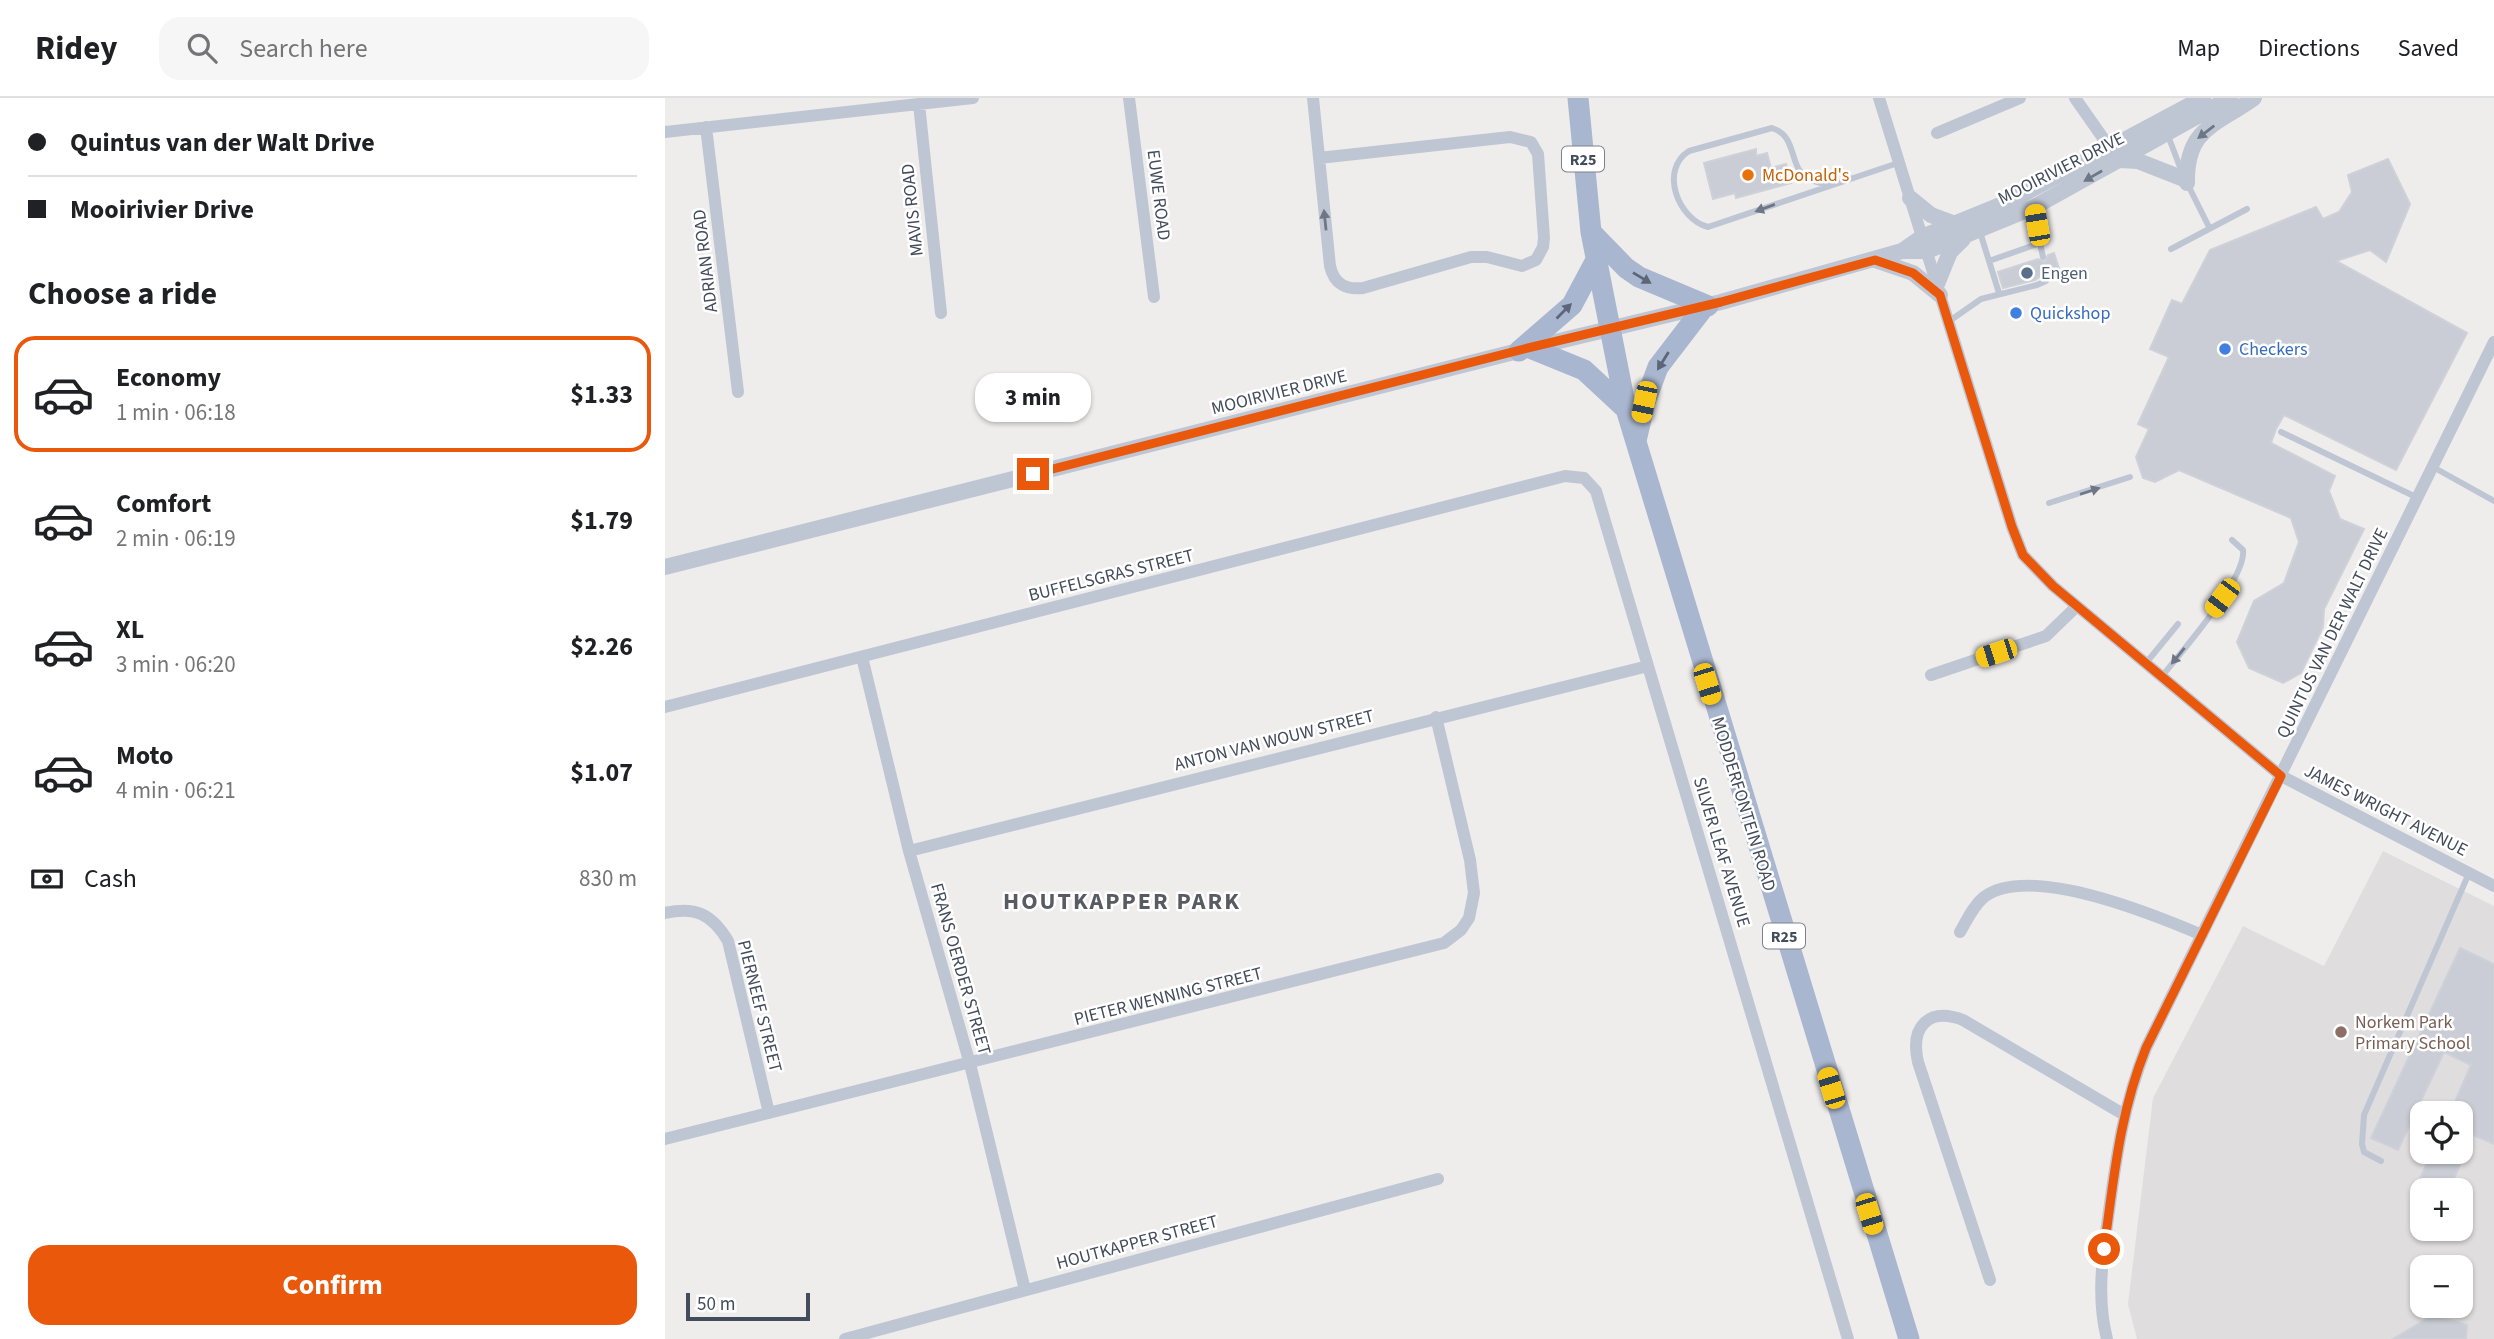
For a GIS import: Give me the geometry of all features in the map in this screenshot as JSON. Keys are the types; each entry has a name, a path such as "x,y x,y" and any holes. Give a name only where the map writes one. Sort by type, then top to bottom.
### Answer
{"main road":[{"name":"MODDERFONTEIN ROAD","path":"1578,98 1591,232 1626,409 1909,1339"},
{"path":"1591,232 1626,268 1639,277 1706,306 1658,367 1644,402 1636,443"},
{"path":"1596,260 1572,305 1524,349 1584,370 1626,409"}],"street":[{"path":"665,132 973,98"},
{"name":"EUWE ROAD","path":"1129,98 1154,297"},
{"path":"1313,98 1319,158 1330,266 1336,281 1348,288 1363,288 1481,256 1516,266 1529,264 1536,260 1543,247 1540,163 1531,142 1518,137 1319,158"},
{"name":"JAMES WRIGHT AVENUE","path":"1879,98 2023,555 2077,606 2281,776 2494,886"},
{"path":"1937,134 2020,98"},
{"path":"2075,98 2114,154 2186,181 2187,158 2196,140 2254,98"},
{"name":"MOOIRIVIER DRIVE","path":"2164,128 2203,98"},
{"name":"MOOIRIVIER DRIVE","path":"1925,244 1955,224 1975,227 2032,190 2230,98"},
{"name":"MAVIS ROAD","path":"919,104 941,313"},
{"name":"ADRIAN ROAD","path":"706,127 738,391"},
{"name":"MOOIRIVIER DRIVE","path":"665,567 1524,349 1706,306 1875,260 2034,207 2114,154"},
{"path":"1910,198 1931,215 1955,224"},
{"path":"1875,260 1913,273 1939,290 1950,252 1975,227"},
{"name":"QUINTUS VAN DER WALT DRIVE","path":"2106,1339 2101,1318 2101,1273 2123,1114 2146,1048 2494,342"},
{"name":"BUFFELSGRAS STREET","path":"665,707 1565,476"},
{"name":"SILVER LEAF AVENUE","path":"1565,476 1584,478 1596,491 1848,1339"},
{"path":"1931,675 2046,636 2077,606"},
{"name":"FRANS OERDER STREET","path":"862,657 909,851 970,1064 1025,1290"},
{"name":"ANTON VAN WOUW STREET","path":"909,851 1648,666"},
{"name":"PIETER WENNING STREET","path":"665,1139 1432,947 1454,937 1469,918 1473,878 1436,717"},
{"path":"1960,932 1975,905 1986,896 1999,890 2025,885 2120,903 2202,935"},
{"name":"PIERNEEF STREET","path":"665,913 696,910 711,918 727,941 769,1113"},
{"path":"1990,1280 1918,1062 1915,1040 1925,1022 1937,1016 1950,1015 1963,1020 2123,1114"},
{"name":"HOUTKAPPER STREET","path":"845,1339 1438,1179"}],"lane":[{"path":"1829,185 1812,181 1802,174 1787,138 1772,128 1689,151 1681,156 1674,172 1676,188 1685,214 1698,224 1708,227 1898,163"},
{"path":"2164,128 2209,227"},
{"path":"2032,190 2043,257"},
{"path":"2171,249 2247,209"},
{"path":"1975,227 1999,293"},
{"path":"1989,261 2040,243"},
{"path":"1948,322 1981,299 2037,285 2046,281 2047,277"},
{"path":"2281,432 2418,498"},
{"path":"2433,467 2494,500"},
{"path":"2049,503 2130,477"},
{"path":"2162,676 2222,598 2243,561 2243,550 2232,540"},
{"path":"2146,663 2178,624"},
{"path":"2381,1161 2364,1152 2364,1115 2469,873"}],"shaded area":[{"name":"Norkem Park Primary School","path":"2383,851 2494,906 2494,1339 2137,1339 2128,1304 2153,1098 2243,926 2324,966"}],"building":[{"name":"McDonald's","path":"1756,149 1756,156 1767,153 1771,168 1786,164 1791,183 1736,198 1735,193 1713,199 1704,163"},
{"path":"2388,159 2410,204 2386,262 2370,250 2336,261 2467,333 2396,470 2284,415 2276,429 2271,443 2335,476 2329,491 2340,519 2364,529 2324,609 2323,627 2301,673 2283,683 2249,668 2237,642 2254,601 2284,583 2299,542 2291,518 2179,470 2155,482 2143,478 2136,457 2149,429 2138,424 2169,357 2150,349 2172,300 2182,304 2210,250 2316,207 2323,219 2339,212 2352,192 2348,175"},
{"path":"2054,253 2060,272 2053,275 2047,271 2035,280 2003,288 1998,272 2038,259 2045,262 2048,255"},
{"path":"2460,948 2494,964 2494,1144 2473,1135 2473,1101 2455,1101 2471,1065 2444,1052 2421,1101 2410,1101 2410,1124 2398,1150 2371,1138"},
{"path":"2427,1164 2460,1164 2454,1178 2420,1178"},
{"path":"2428,1318 2443,1318 2467,1325 2466,1339 2393,1339"}],"place":[{"name":"McDonald's","path":"1748,175"},
{"name":"Engen","path":"2027,273"},
{"name":"Quickshop","path":"2016,313"},
{"name":"Checkers","path":"2225,349"},
{"name":"Norkem Park Primary School","path":"2341,1032"}],"district":[{"name":"HOUTKAPPER PARK","path":"1122,901"}],"route":[{"path":"1033,474 1524,349 1721,302 1875,260 1913,273 1940,295 2023,555 2053,586 2281,776 2146,1048 2131,1085 2123,1114 2104,1249"}]}
